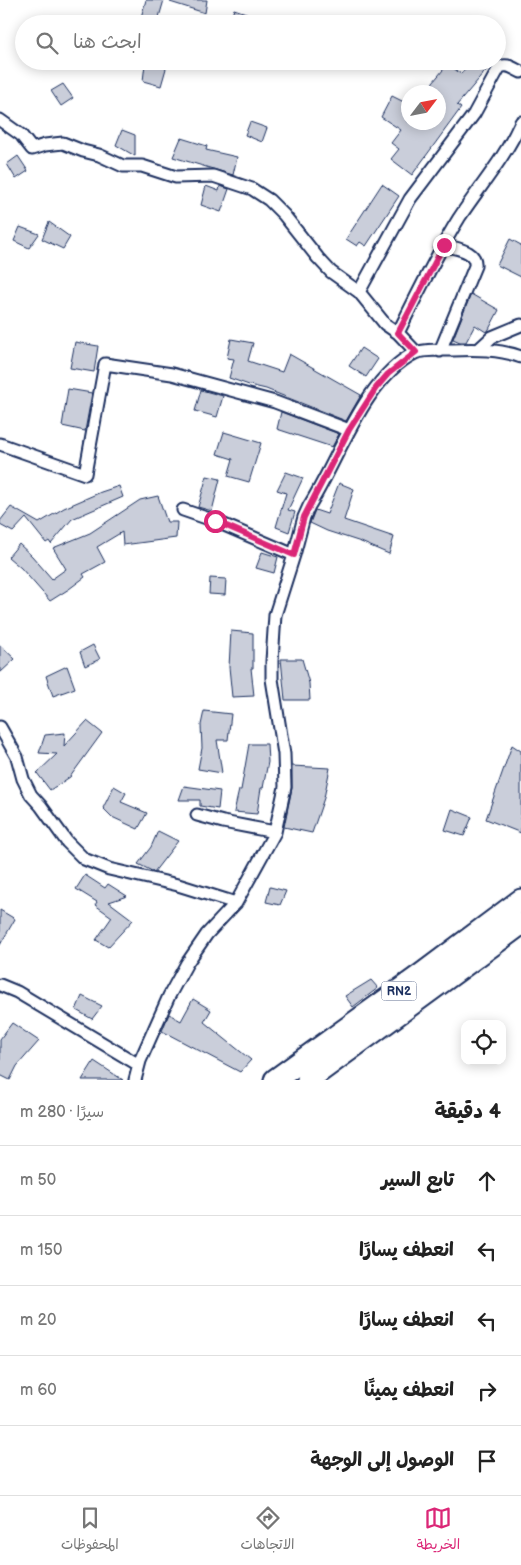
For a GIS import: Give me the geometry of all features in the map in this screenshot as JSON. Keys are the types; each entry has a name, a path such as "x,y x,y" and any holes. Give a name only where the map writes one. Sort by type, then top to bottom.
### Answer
{"highway":[{"name":"RN2","path":"275,1080 521,900"},
{"name":"RN2","path":"308,1080 521,924"}],"street":[{"path":"506,65 521,72"},
{"path":"359,292 410,199 474,114 499,70"},
{"path":"0,120 21,135 32,149 63,143 83,151 99,154 123,166 142,166 176,176 213,176 252,189 269,200 284,215 331,272 359,292 385,324 398,333 416,352"},
{"path":"398,333 458,220 481,185 492,173 521,122"},
{"path":"440,350 476,260 468,252 444,245"},
{"path":"480,349 492,337 521,325"},
{"path":"135,1080 139,1065 169,996 187,963 207,934 236,902 275,832 285,787 284,754 274,694 272,661 275,615 304,517 349,430 376,388 388,374 416,352 480,349 521,356"},
{"path":"0,444 86,474 105,364 172,374 275,402 349,430"},
{"path":"183,510 215,521 294,555"},
{"path":"0,727 17,757 22,779 31,795 67,842 84,859 108,870 178,885 236,902"},
{"path":"197,815 275,832"},
{"path":"0,985 17,992 139,1065"}],"building":[{"path":"146,0 164,0 160,15 142,15"},
{"path":"171,0 207,0 205,13 170,2"},
{"path":"234,9 252,15 232,15"},
{"path":"144,70 166,70 161,86 143,81"},
{"path":"443,70 456,70 461,74 464,70 486,70 457,105 461,108 446,129 446,85 431,85"},
{"path":"63,84 73,98 61,106 51,91"},
{"path":"392,96 401,100 401,130 381,117"},
{"path":"250,122 267,128 262,142 245,135"},
{"path":"122,130 135,135 135,156 116,145"},
{"path":"401,130 445,130 412,175 391,159 399,149 391,143"},
{"path":"181,138 207,146 206,150 237,157 233,175 173,157"},
{"path":"18,156 28,171 16,179 7,164"},
{"path":"382,184 399,196 366,246 360,242 357,246 346,239"},
{"path":"206,186 219,191 220,186 229,189 221,212 201,205"},
{"path":"49,222 70,237 63,249 42,239"},
{"path":"20,227 39,234 29,248 14,241"},
{"path":"510,239 521,245 521,277 497,265"},
{"path":"471,294 499,310 488,331 486,332 475,325 466,342 460,342 453,339"},
{"path":"231,339 253,343 248,361 282,372 289,354 361,395 346,421 266,389 229,378 234,359 227,358"},
{"path":"75,342 98,346 94,372 70,368"},
{"path":"361,348 378,359 366,377 349,366"},
{"path":"68,389 92,393 85,431 62,426"},
{"path":"201,390 223,396 217,417 195,411"},
{"path":"281,412 339,434 332,447 277,429"},
{"path":"224,432 261,443 249,482 228,476 233,459 217,454"},
{"path":"286,472 303,478 288,510 295,512 289,532 276,527 286,493 277,490"},
{"path":"207,476 220,479 212,511 198,507"},
{"path":"339,483 354,489 344,520 394,537 389,554 310,523 315,510 327,514"},
{"path":"119,486 123,497 72,519 51,544 49,541 46,543 26,518 13,532 0,525 0,521 11,507 39,523 64,508"},
{"path":"158,496 167,522 177,522 176,538 123,545 122,532 97,547 105,562 83,574 85,577 50,601 21,568 8,557 19,544 52,579 66,569 53,548 90,533 140,500"},
{"path":"262,552 278,557 274,573 256,568"},
{"path":"210,578 226,579 225,595 209,594"},
{"path":"231,631 253,633 253,668 251,668 254,696 232,697 229,667"},
{"path":"0,645 15,659 0,673"},
{"path":"93,645 100,659 85,666 80,652"},
{"path":"281,659 302,659 309,683 310,700 285,700"},
{"path":"67,666 75,688 53,696 46,676"},
{"path":"204,711 231,714 228,740 217,740 222,773 198,769 202,748 201,725"},
{"path":"87,721 102,733 70,777 50,790 37,773 57,754 39,753 45,735 65,733 64,746"},
{"path":"249,744 267,744 268,762 257,814 234,812 239,790 241,790"},
{"path":"512,745 521,751 521,833 486,819"},
{"path":"292,766 330,768 324,798 312,833 284,827 292,788"},
{"path":"114,786 126,793 121,802 147,813 138,829 112,817 103,808"},
{"path":"184,786 220,791 218,809 200,806 200,800 179,800"},
{"path":"452,809 472,817 464,836 445,830"},
{"path":"158,831 178,841 154,872 138,864 151,847"},
{"path":"85,875 105,888 108,884 127,896 109,902 133,920 108,947 96,940 112,917 95,905 97,902 76,889"},
{"path":"270,887 286,891 280,905 266,902"},
{"path":"0,910 15,919 0,945"},
{"path":"371,980 378,988 353,1007 345,996"},
{"path":"82,996 102,1006 92,1019 76,1010"},
{"path":"193,999 211,1010 204,1022 251,1060 240,1072 162,1031 169,1014 181,1021"},
{"path":"12,1023 39,1041 17,1066 10,1080 0,1075 0,1039"},
{"path":"94,1061 123,1080 82,1080"}],"route":[{"path":"215,521 294,555 304,517 349,430 369,398 388,374 416,352 398,333 444,245"}]}
